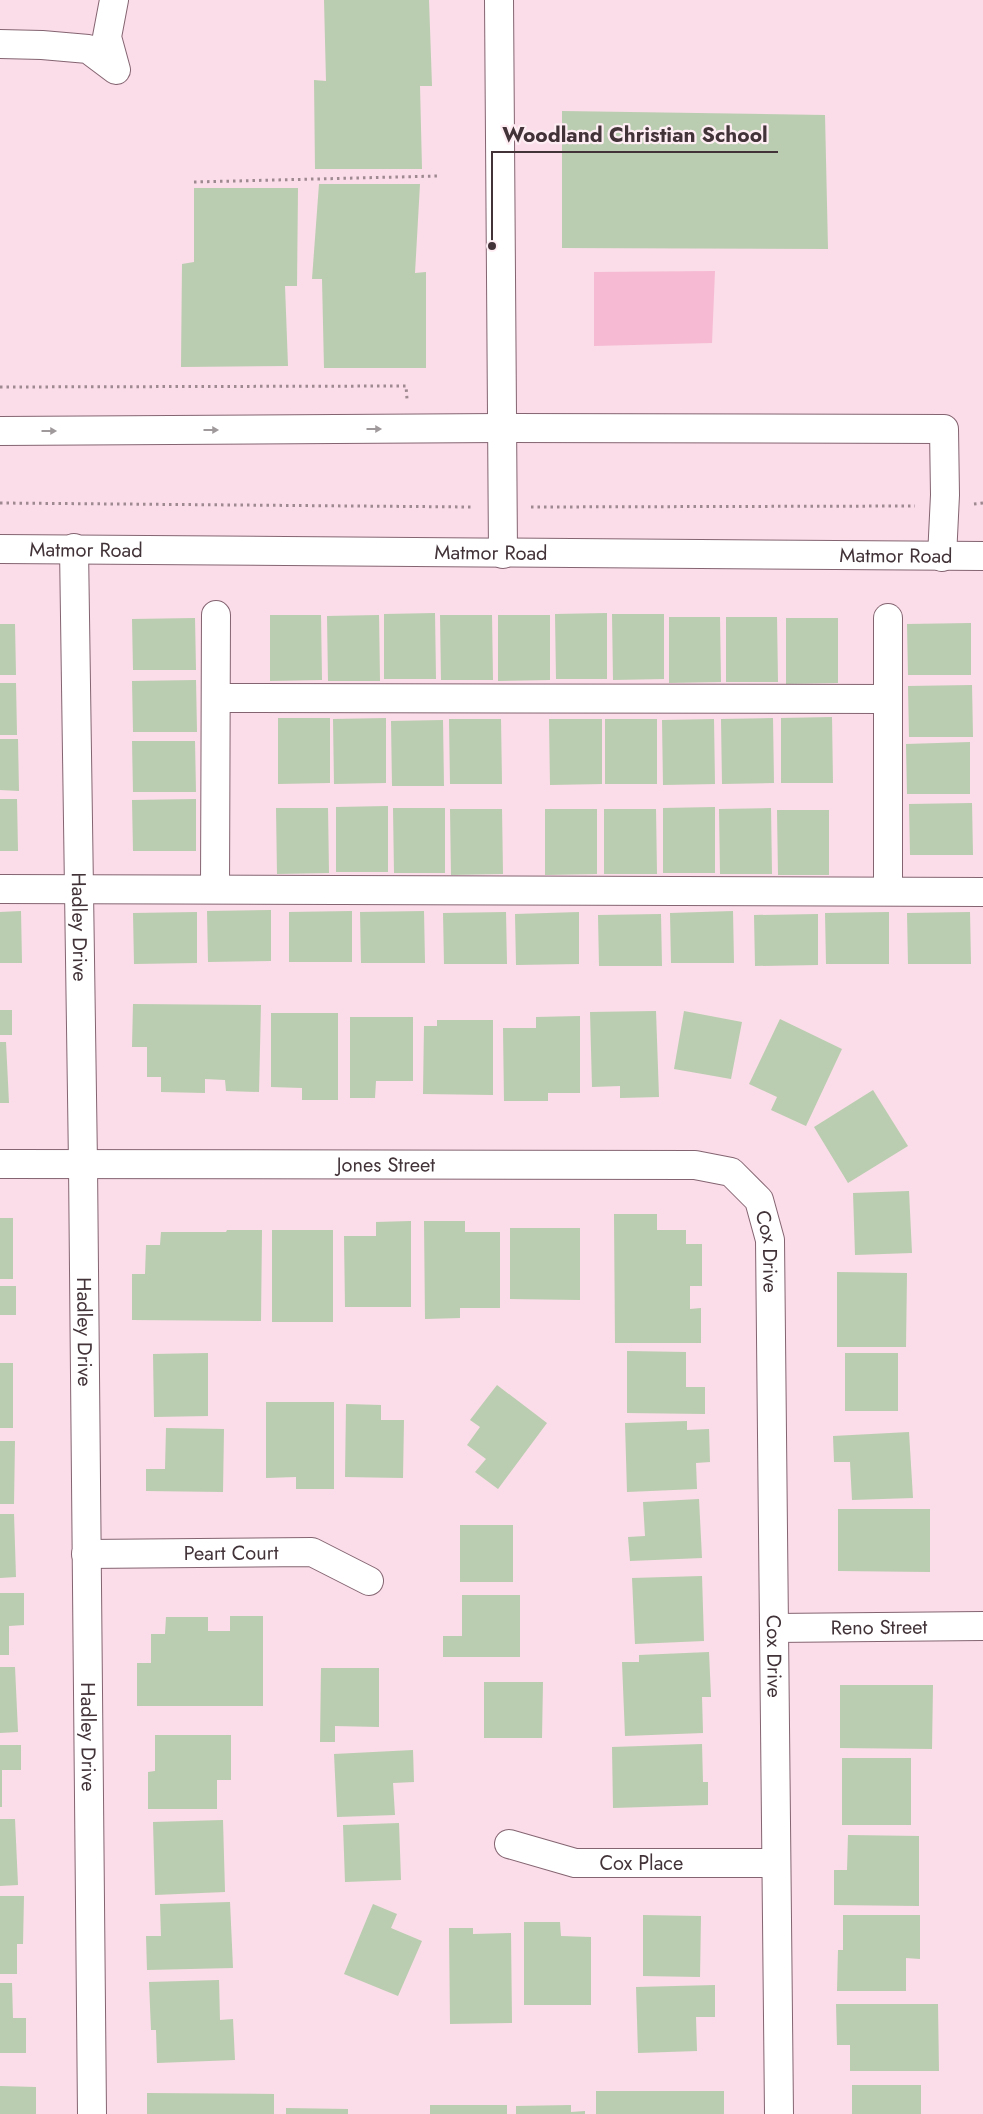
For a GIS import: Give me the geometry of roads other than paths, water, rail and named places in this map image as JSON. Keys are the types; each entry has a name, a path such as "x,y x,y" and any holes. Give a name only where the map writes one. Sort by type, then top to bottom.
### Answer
{"street":[{"path":"0,44 42,44 88,49 116,70 107,37 114,0"},
{"path":"500,0 503,554"},
{"path":"0,431 501,428 944,429 945,495 942,557"},
{"name":"Matmor Road","path":"0,549 74,548 503,554 983,556"},
{"name":"Hadley Drive","path":"74,548 83,1164 92,2114"},
{"path":"215,889 216,615"},
{"path":"888,618 888,891"},
{"path":"216,698 888,699"},
{"path":"0,889 983,892"},
{"name":"Jones Street","path":"0,1164 695,1165 731,1172 759,1200"},
{"name":"Cox Drive","path":"759,1200 770,1240 780,2114"},
{"name":"Peart Court","path":"86,1554 312,1552 369,1581"},
{"name":"Reno Street","path":"774,1628 983,1626"},
{"name":"Cox Place","path":"509,1844 575,1863 776,1863"}],"place":[{"name":"Woodland Christian School","path":"492,246"}]}
